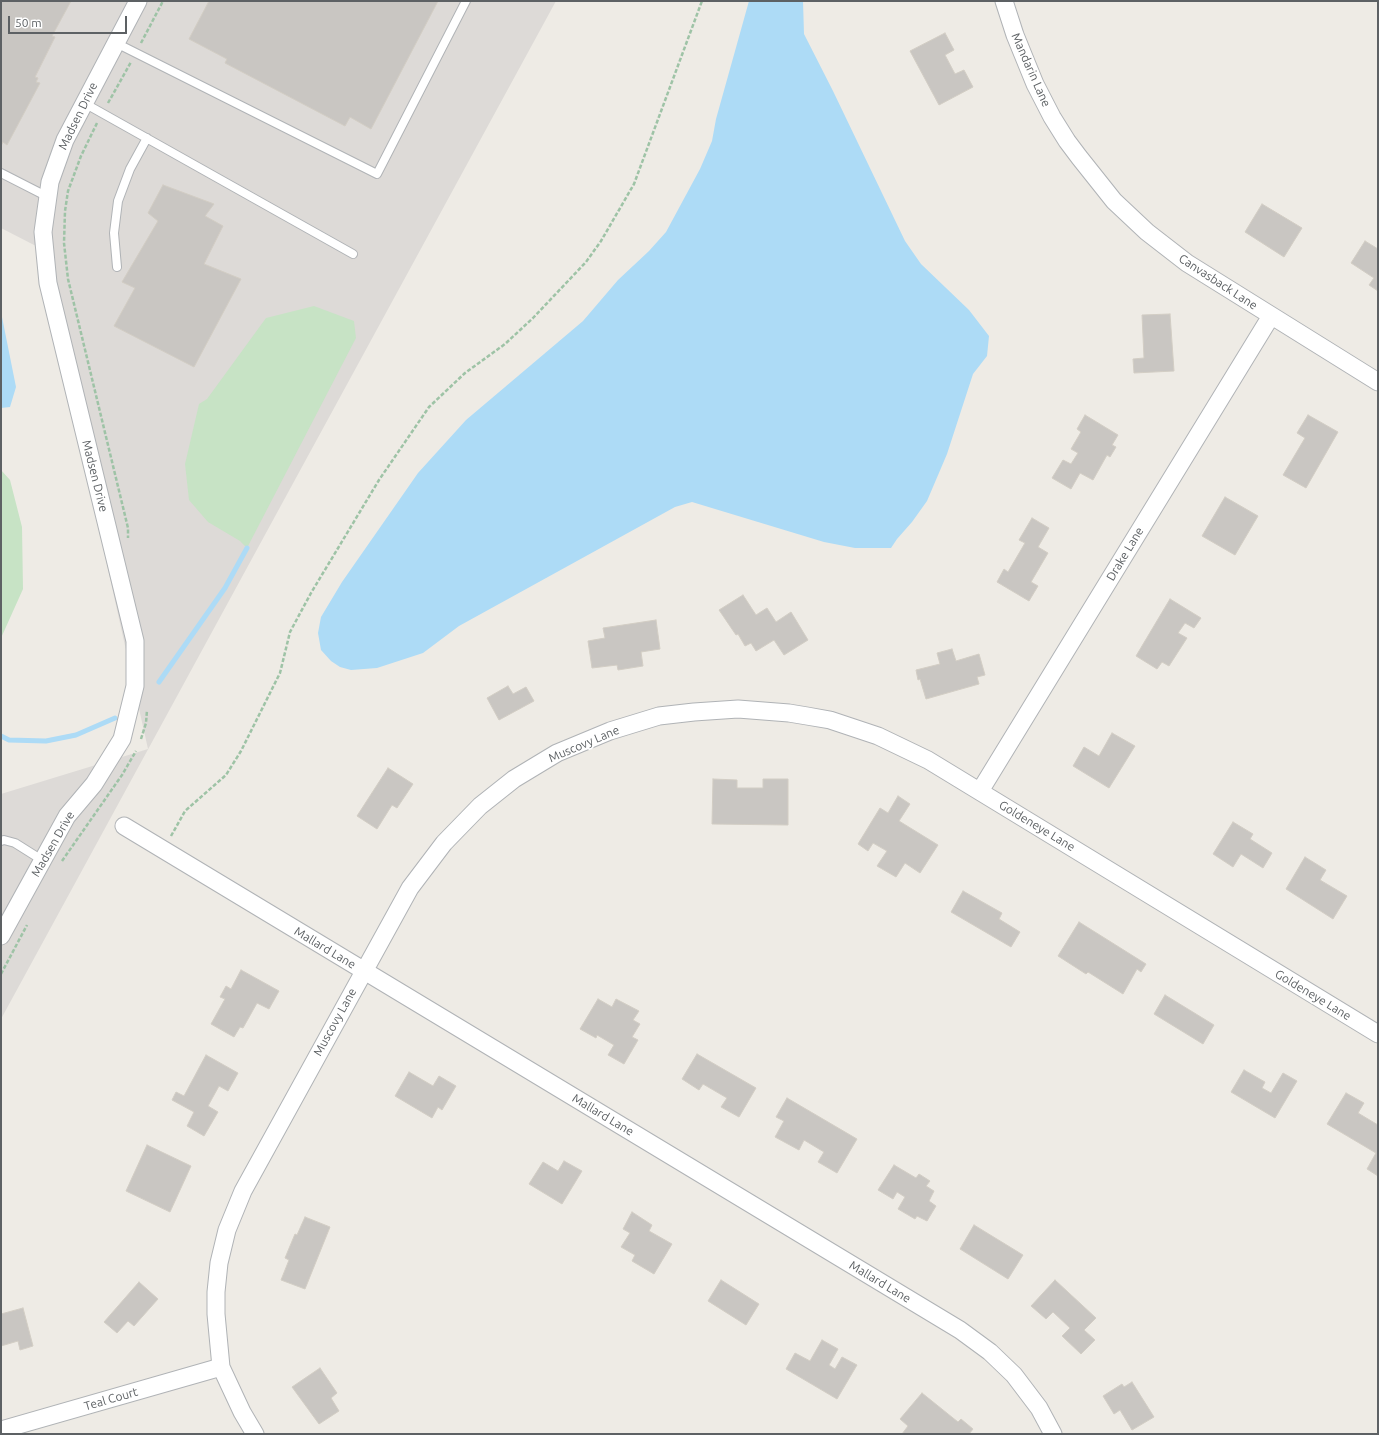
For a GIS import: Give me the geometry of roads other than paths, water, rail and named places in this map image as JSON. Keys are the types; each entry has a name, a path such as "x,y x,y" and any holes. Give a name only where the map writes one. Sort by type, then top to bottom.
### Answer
{"street":[{"name":"Madsen Drive","path":"1,936 67,816 94,784 122,739 136,686 135,641 48,283 44,232 50,182 64,140 138,1"},
{"name":"Mandarin Lane","path":"1004,1 1015,35 1035,84 1052,117 1079,157"},
{"name":"Canvasback Lane","path":"1079,157 1114,201 1147,232 1187,263 1378,382"},
{"name":"Drake Lane","path":"980,791 1271,316"},
{"name":"Goldeneye Lane","path":"664,716 738,709 789,713 830,720 878,736 914,752 1378,1034"},
{"name":"Muscovy Lane","path":"255,1434 242,1412 221,1367 216,1314 216,1292 219,1263 227,1230 244,1191 363,971 410,888 444,842 480,806 514,779 557,753 610,731 664,716"},
{"name":"Mallard Lane","path":"124,826 960,1330 990,1352 1014,1375 1039,1408 1053,1434"},
{"name":"Teal Court","path":"1,1430 221,1367"}],"lane":[{"path":"116,43 377,174 466,1"},
{"path":"84,103 353,254"},
{"path":"117,267 114,232 118,201 130,169 147,138"},
{"path":"1,173 48,197"},
{"path":"1,841 4,840 15,843 42,860"}],"water":[{"path":"749,1 803,1 804,34 905,241 921,264 969,310 989,336 987,356 973,374 947,454 927,501 891,548 855,548 824,542 692,502 675,507 459,626 423,653 377,668 351,670 340,667 331,661 321,650 318,633 321,617 342,582 418,473 466,420 583,321 618,280 649,251 666,232 700,169 712,141 716,119"},
{"path":"1,312 16,387 10,407 1,408"}],"waterway":[{"path":"159,682 225,588 247,548"},
{"path":"1,736 9,740 46,741 76,735 115,718"}]}
